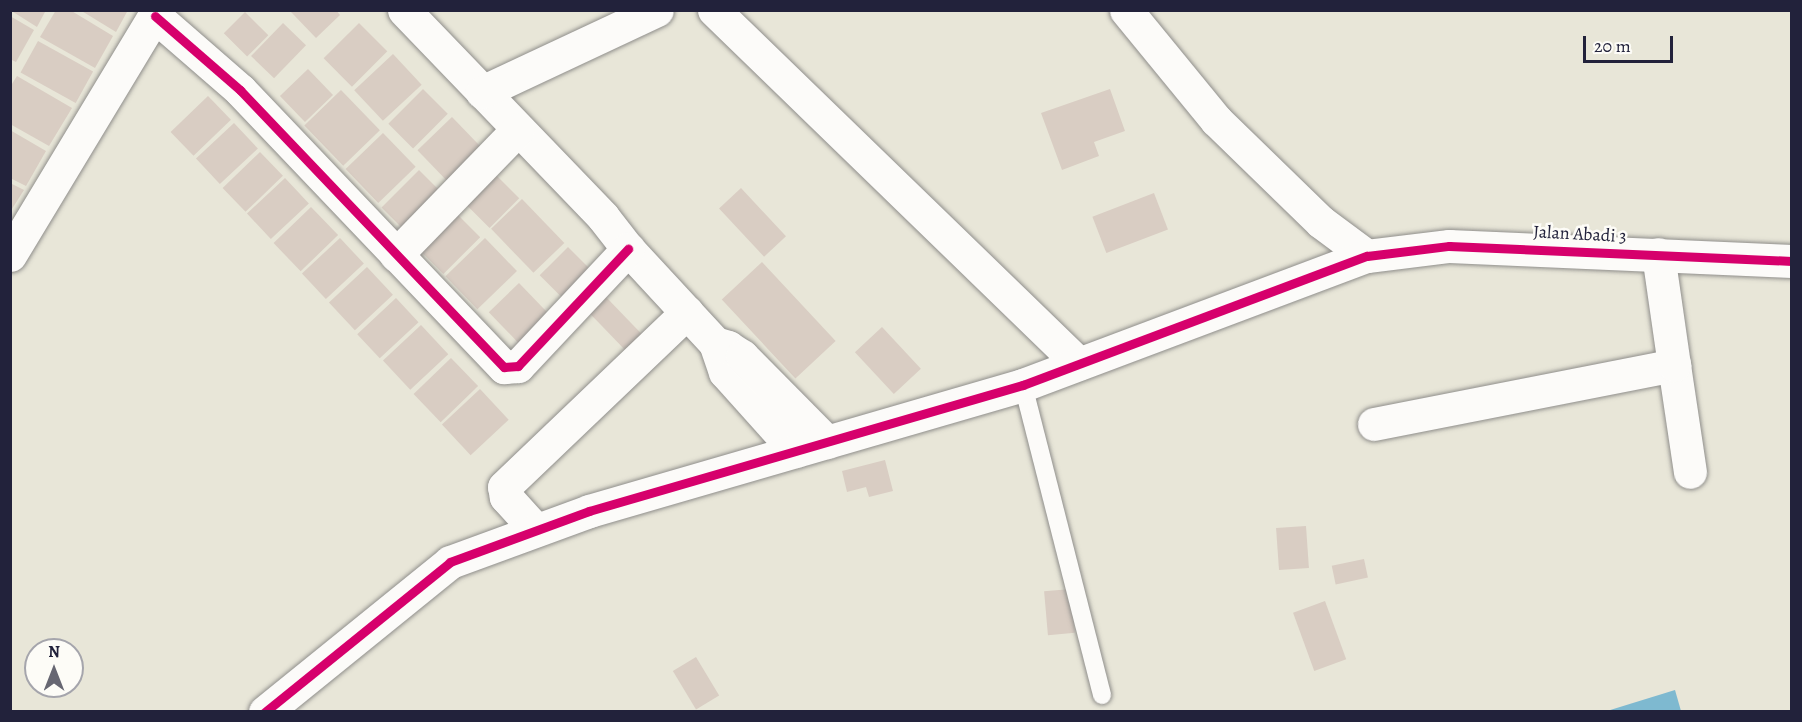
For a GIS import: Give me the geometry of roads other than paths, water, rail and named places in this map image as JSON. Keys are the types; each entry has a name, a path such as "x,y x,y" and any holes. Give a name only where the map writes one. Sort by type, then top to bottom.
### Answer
{"street":[{"path":"404,10 603,218 628,249 715,343 726,372 796,451"},
{"path":"482,92 657,10"},
{"path":"714,10 1079,364"},
{"path":"1126,10 1216,120 1321,222 1367,256"},
{"path":"10,255 156,13 240,90 504,367 518,366 628,249"},
{"path":"396,255 518,129"},
{"name":"Jalan Abadi 3","path":"265,711 450,562 589,511 1023,385 1367,256 1449,246 1791,261"},
{"path":"1658,254 1690,472"},
{"path":"536,530 506,497 504,488 687,312"},
{"path":"715,343 742,356 827,442"},
{"path":"1374,424 1674,365"}],"lane":[{"path":"1023,385 1102,695"}],"water":[{"path":"1675,690 1681,711 1607,711"}]}
